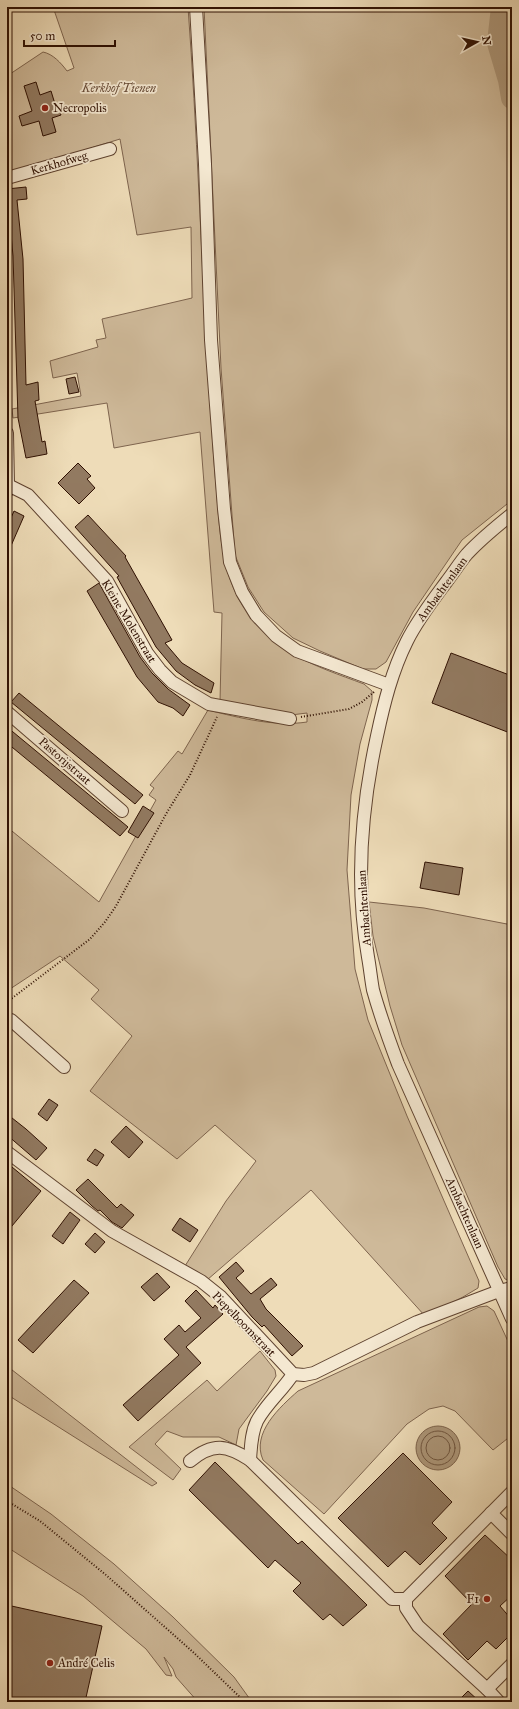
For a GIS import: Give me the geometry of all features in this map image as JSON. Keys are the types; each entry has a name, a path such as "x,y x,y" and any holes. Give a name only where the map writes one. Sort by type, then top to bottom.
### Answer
{"street":[{"path":"196,7 205,164 211,340 224,509 230,562 242,592 256,615 276,636 297,651 389,685"},
{"name":"Kerkhofweg","path":"7,178 110,148"},
{"path":"7,433 8,488"},
{"name":"Kleine Molenstraat","path":"8,488 28,495 107,581 147,653 160,670 179,686 209,704 290,719"},
{"name":"Ambachtenlaan","path":"512,514 466,555 441,589 407,642 389,685 371,762 365,801 361,851 360,893 365,943 373,988 384,1027 398,1064 512,1319"},
{"name":"Pastorijstraat","path":"7,712 122,811"},
{"path":"7,1021 11,1020 64,1067"},
{"name":"Piepelboomstraat","path":"7,1152 112,1231 201,1281 221,1297 293,1374"},
{"path":"250,1460 252,1434 257,1420 293,1374 304,1375 314,1372 417,1322 499,1291 512,1288"},
{"path":"190,1461 200,1453 213,1447 226,1447 239,1452 250,1460 392,1599 406,1599"},
{"path":"499,1702 487,1689 418,1626 406,1608 406,1599 512,1492"},
{"path":"491,1513 512,1534"},
{"path":"487,1689 512,1664"}],"path":[{"path":"290,719 349,709 362,702 373,692 386,697"},
{"path":"7,1002 90,939 106,922 166,814 190,775 217,719 218,706"},
{"path":"7,1501 40,1521 106,1575 193,1652 245,1702"}],"green space":[{"name":"Kerkhof Tienen","path":"53,7 188,7 208,373 219,525 223,553 230,580 243,606 268,636 296,656 328,671 364,684 372,691 372,700 360,744 351,795 347,870 355,969 368,1020 407,1116 479,1281 478,1288 425,1316 311,1190 207,1280 185,1266 226,1201 256,1161 215,1125 177,1159 90,1091 132,1036 91,999 99,990 60,956 7,991 7,827 99,902 156,800 149,795 154,788 150,785 178,751 182,754 208,710 245,719 270,723 307,722 307,713 291,715 220,702 222,613 214,612 200,432 114,448 107,403 13,418 12,409 81,396 77,373 53,378 50,361 98,347 96,340 106,338 102,319 192,298 191,227 137,235 120,139 7,174 7,76 43,52 53,57 67,71 74,68"},
{"path":"204,7 502,7 498,43 509,80 512,98 512,500 462,540 413,612 386,662 376,669 363,669 293,638 264,612 248,587 235,555 221,368"},
{"path":"369,902 424,908 512,925 512,1281 505,1279 498,1267 402,1045 390,1006 373,936"},
{"path":"487,1306 494,1311 512,1350 512,1435 493,1450 455,1411 443,1406 429,1409 407,1424 324,1514 263,1460 260,1450 261,1440 269,1421 298,1391 479,1307"},
{"path":"260,1351 275,1370 276,1376 267,1391 239,1429 236,1445 219,1437 183,1437 167,1431 155,1444 181,1469 173,1480 129,1447 207,1380 217,1391"},
{"path":"7,1366 157,1483 152,1486 11,1397 7,1401"},
{"path":"7,1484 51,1514 114,1564 173,1617 234,1677 252,1702 198,1702 176,1677 173,1669 164,1657 172,1676 166,1675 146,1649 83,1596 7,1547"}],"water":[{"path":"438,1426 450,1430 456,1436 460,1448 456,1460 450,1466 438,1470 426,1466 420,1460 416,1448 420,1436 426,1430"}],"building":[{"name":"Necropolis","path":"36,82 40,95 51,91 55,104 57,104 61,115 52,118 56,132 43,136 39,121 22,126 19,116 32,111 24,86"},
{"path":"26,187 27,199 17,200 23,259 26,385 38,382 39,400 35,401 42,442 45,441 47,454 26,458 18,418 13,256 7,189"},
{"path":"75,377 79,392 69,394 66,379"},
{"path":"78,463 91,476 87,479 95,488 79,504 58,483"},
{"path":"14,511 24,516 7,555 7,527"},
{"path":"88,515 126,556 125,557 172,640 165,643 182,663 214,683 211,693 195,685 176,671 156,647 117,577 119,576 75,527"},
{"path":"99,583 140,657 152,673 168,689 190,705 183,716 173,708 158,702 137,677 87,591"},
{"path":"451,653 512,676 512,728 510,733 432,703"},
{"path":"19,693 143,795 135,804 11,702"},
{"path":"7,727 128,827 120,836 7,743"},
{"path":"143,806 154,813 138,838 128,832"},
{"path":"425,862 463,868 459,895 420,888"},
{"path":"49,1099 58,1105 47,1121 38,1114"},
{"path":"7,1114 47,1148 36,1160 7,1135"},
{"path":"126,1126 143,1142 129,1158 111,1142"},
{"path":"95,1149 104,1155 97,1166 87,1160"},
{"path":"12,1167 41,1191 7,1232 7,1173"},
{"path":"88,1179 117,1208 121,1204 134,1215 122,1228 112,1222 100,1210 98,1211 76,1190"},
{"path":"70,1212 80,1220 63,1244 52,1236"},
{"path":"180,1218 198,1230 190,1242 172,1230"},
{"path":"95,1233 105,1242 95,1253 85,1244"},
{"path":"236,1262 244,1271 236,1278 251,1294 271,1278 277,1285 260,1299 266,1309 303,1346 292,1356 264,1325 262,1327 252,1317 219,1277"},
{"path":"157,1273 170,1287 154,1301 141,1287"},
{"path":"74,1280 89,1293 33,1353 18,1340"},
{"path":"196,1290 213,1308 215,1305 223,1314 186,1347 201,1363 138,1421 123,1405 179,1355 164,1339 179,1325 185,1332 201,1318 185,1301"},
{"path":"403,1453 452,1502 432,1523 447,1538 420,1565 405,1551 388,1567 338,1518"},
{"path":"215,1462 298,1544 302,1541 367,1605 343,1626 330,1614 323,1620 293,1591 301,1583 275,1560 268,1568 189,1490"},
{"name":"F1","path":"485,1535 512,1560 512,1595 500,1606 512,1620 512,1633 496,1649 487,1641 468,1660 443,1634 472,1604 445,1576"},
{"name":"André Celis","path":"7,1605 102,1626 85,1702 17,1702 7,1700"},
{"path":"468,1691 480,1702 457,1702"}],"waterway":[{"path":"502,7 498,43 509,80 512,98"}],"place":[{"name":"Necropolis","path":"45,108"},
{"name":"F1","path":"487,1599"},
{"name":"André Celis","path":"50,1663"}]}
